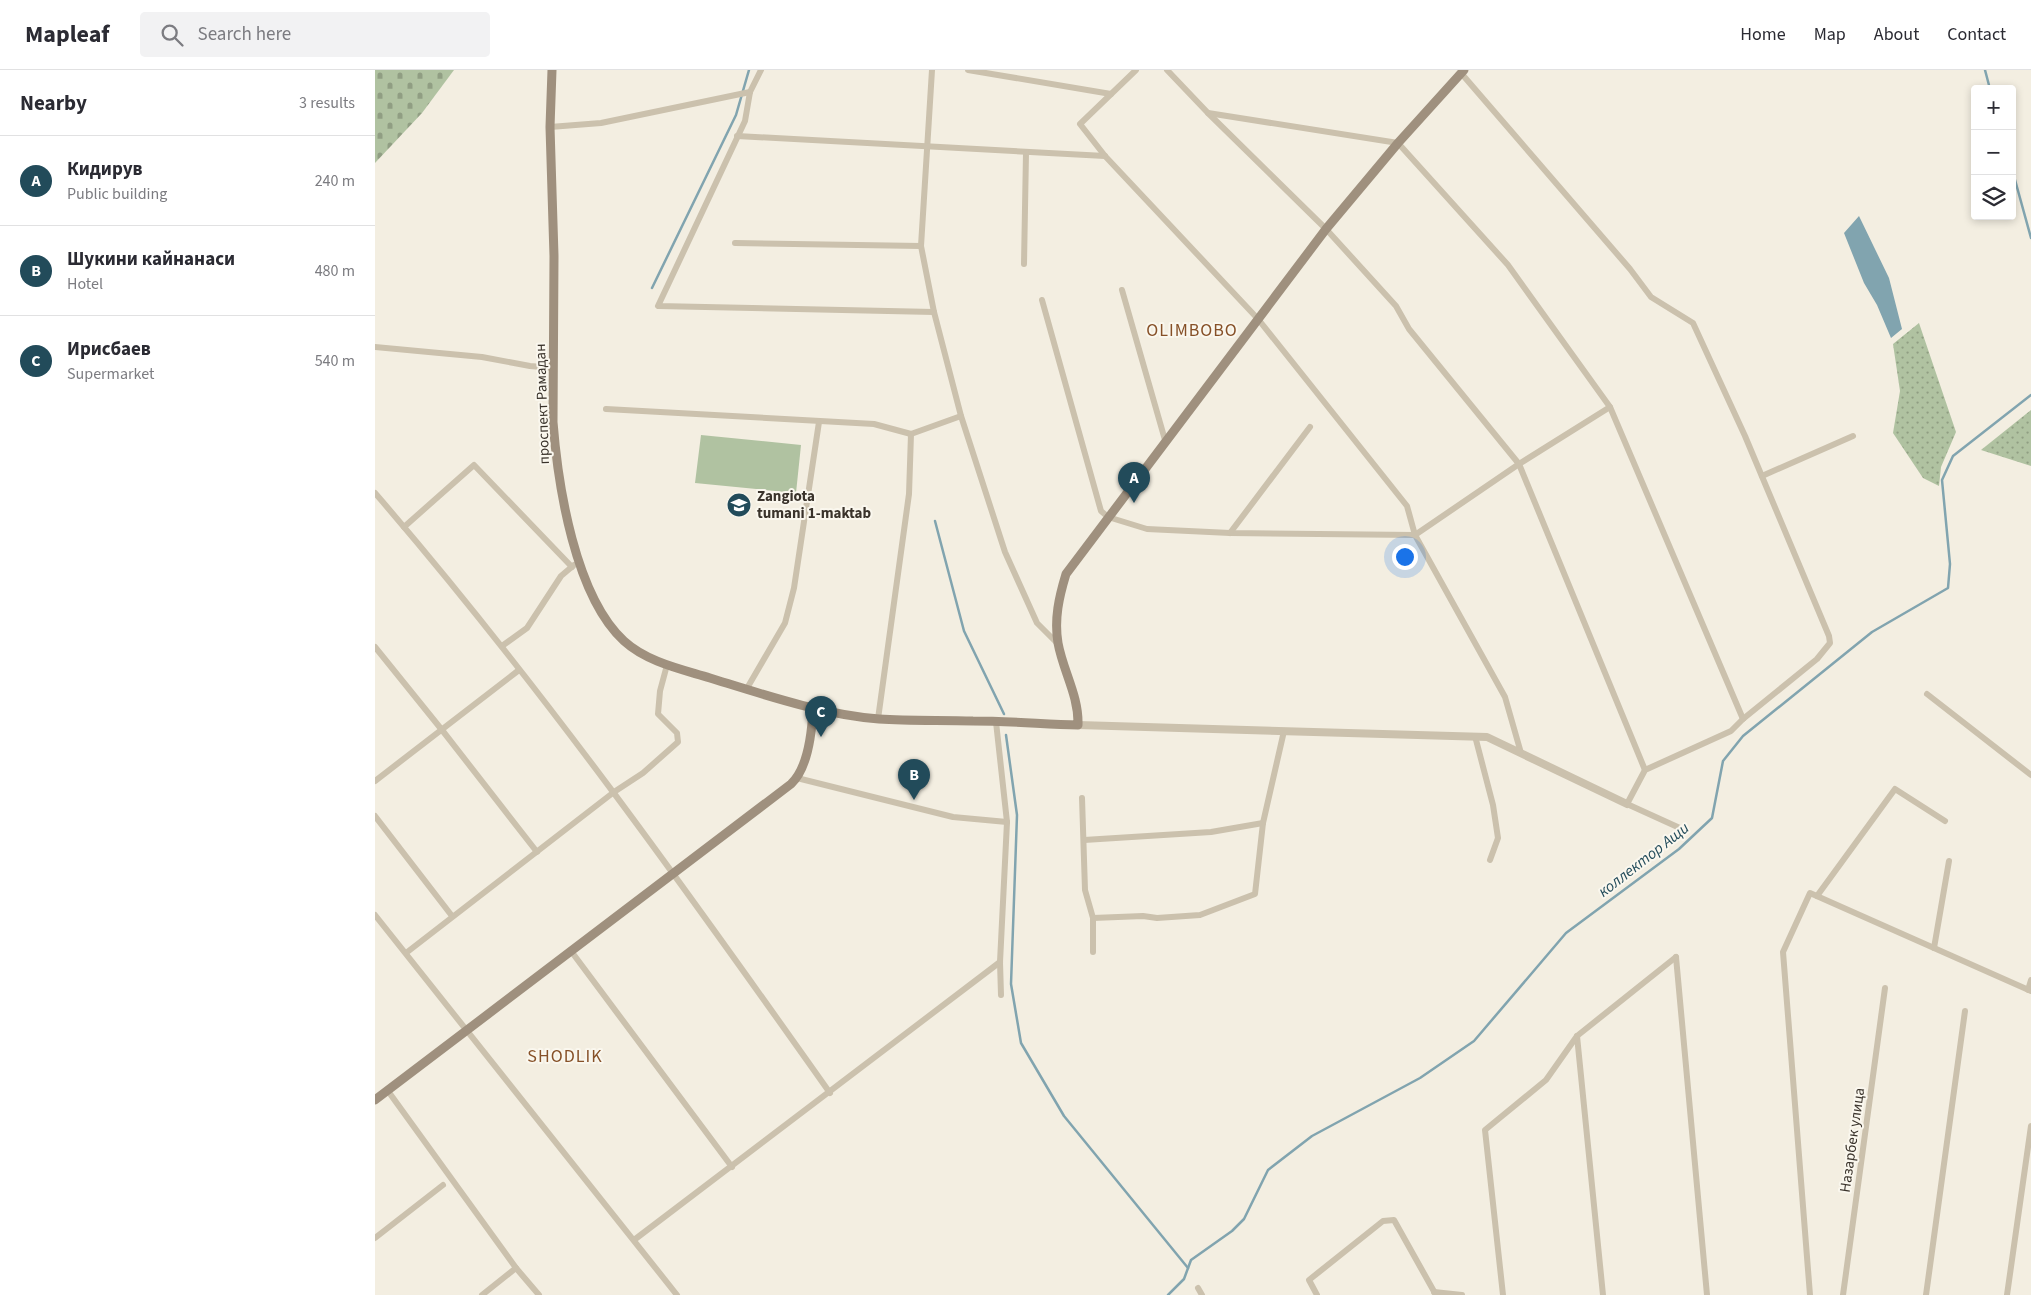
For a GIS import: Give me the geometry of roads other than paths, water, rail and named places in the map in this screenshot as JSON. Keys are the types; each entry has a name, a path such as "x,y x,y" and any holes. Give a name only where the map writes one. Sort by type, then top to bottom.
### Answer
{"main road":[{"name":"проспект Рамадан","path":"552,70 550,127 555,256 553,422 558,468 579,561 594,597 615,630 636,650 667,665 746,690 813,708 877,718 1079,725"},
{"path":"1079,725 1079,710 1058,644 1057,606 1066,574 1165,440 1326,229 1398,143 1463,71"},
{"path":"375,1100 770,802 797,778 809,742 813,708"}],"street":[{"path":"761,70 747,93 745,121 658,306 934,312"},
{"path":"932,70 921,246 934,312 961,416 1005,552 1037,624 1058,644"},
{"path":"968,70 1111,94"},
{"path":"1136,70 1080,124 1105,156 1258,319 1407,506 1415,535 1505,697 1521,753"},
{"path":"1167,70 1326,229 1396,306 1409,330 1519,464 1645,770"},
{"path":"1463,71 1630,269 1651,297 1693,323 1762,476 1829,636 1830,642 1817,659 1731,730 1645,770 1627,804"},
{"path":"550,127 601,122 747,93"},
{"path":"1208,113 1398,143 1508,265 1610,407 1743,719"},
{"path":"737,136 1105,156"},
{"path":"1024,264 1026,153"},
{"path":"735,243 921,246"},
{"path":"1122,290 1165,440"},
{"path":"1042,300 1101,511 1108,517 1147,529 1230,533 1415,535 1519,464 1610,407"},
{"path":"375,347 482,357 530,366 554,368"},
{"path":"606,409 874,424 911,434 961,416"},
{"path":"746,690 785,623 794,588 819,422"},
{"path":"1230,533 1310,427"},
{"path":"877,718 909,494 911,434"},
{"path":"1762,476 1853,436"},
{"path":"404,526 474,465 572,567"},
{"path":"375,493 502,646 614,792 674,873 829,1093"},
{"path":"502,646 527,628 561,576 579,561"},
{"path":"375,647 537,852"},
{"path":"406,953 614,792 643,773 678,742 677,733 658,714 660,691 667,665"},
{"path":"375,781 519,670"},
{"path":"1927,694 2031,775"},
{"path":"996,722 1007,822 1000,962 1001,995"},
{"path":"1079,725 1487,737 1682,829"},
{"path":"1093,918 1143,916 1157,918 1200,915 1255,894 1263,823 1284,731"},
{"path":"1475,736 1493,805 1497,838 1491,860"},
{"path":"797,778 953,817 1007,822"},
{"path":"1817,896 1895,789 1945,822"},
{"path":"1082,798 1085,890 1093,918 1093,952"},
{"path":"375,816 452,916"},
{"path":"1084,840 1211,832 1263,823"},
{"path":"1934,948 1949,861"},
{"path":"1810,1295 1783,952 1810,893 2030,991 2031,980"},
{"path":"375,914 677,1295"},
{"path":"571,951 732,1167"},
{"path":"1503,1295 1485,1130 1546,1080 1577,1036 1676,957 1707,1295"},
{"path":"634,1240 1000,962"},
{"name":"Назарбек улица","path":"1843,1295 1885,988"},
{"path":"1926,1295 1965,1011"},
{"path":"1577,1036 1603,1295"},
{"path":"388,1091 516,1268 539,1295"},
{"path":"2007,1295 2031,1126"},
{"path":"375,1238 443,1184"},
{"path":"1317,1295 1309,1280 1383,1220 1394,1220 1435,1294 1463,1295"},
{"path":"482,1295 516,1268"},
{"path":"1198,1288 1202,1295"}],"water":[{"path":"1859,216 1889,278 1902,329 1891,338 1877,305 1864,283 1844,233"}],"waterway":[{"path":"652,288 736,115 749,70"},
{"path":"1985,70 1989,85"},
{"path":"2014,175 2031,238"},
{"name":"коллектор Ащи","path":"1168,1295 1184,1279 1191,1260 1232,1231 1244,1219 1268,1170 1312,1136 1420,1078 1474,1041 1566,933 1679,849 1712,818 1723,761 1743,736 1872,632 1948,588 1950,564 1942,480 1953,456 2031,395"},
{"path":"935,521 964,631 1004,714"},
{"path":"1006,735 1017,815 1011,984 1021,1043 1064,1116 1188,1268"}],"place":[{"name":"Кидирув","path":"1134,503"},
{"name":"Zangiota tumani 1-maktab","path":"739,505"},
{"name":"Ирисбаев","path":"821,737"},
{"name":"Шукини кайнанаси","path":"914,800"}],"district":[{"name":"OLIMBOBO","path":"1192,330"},
{"name":"SHODLIK","path":"565,1056"}]}
